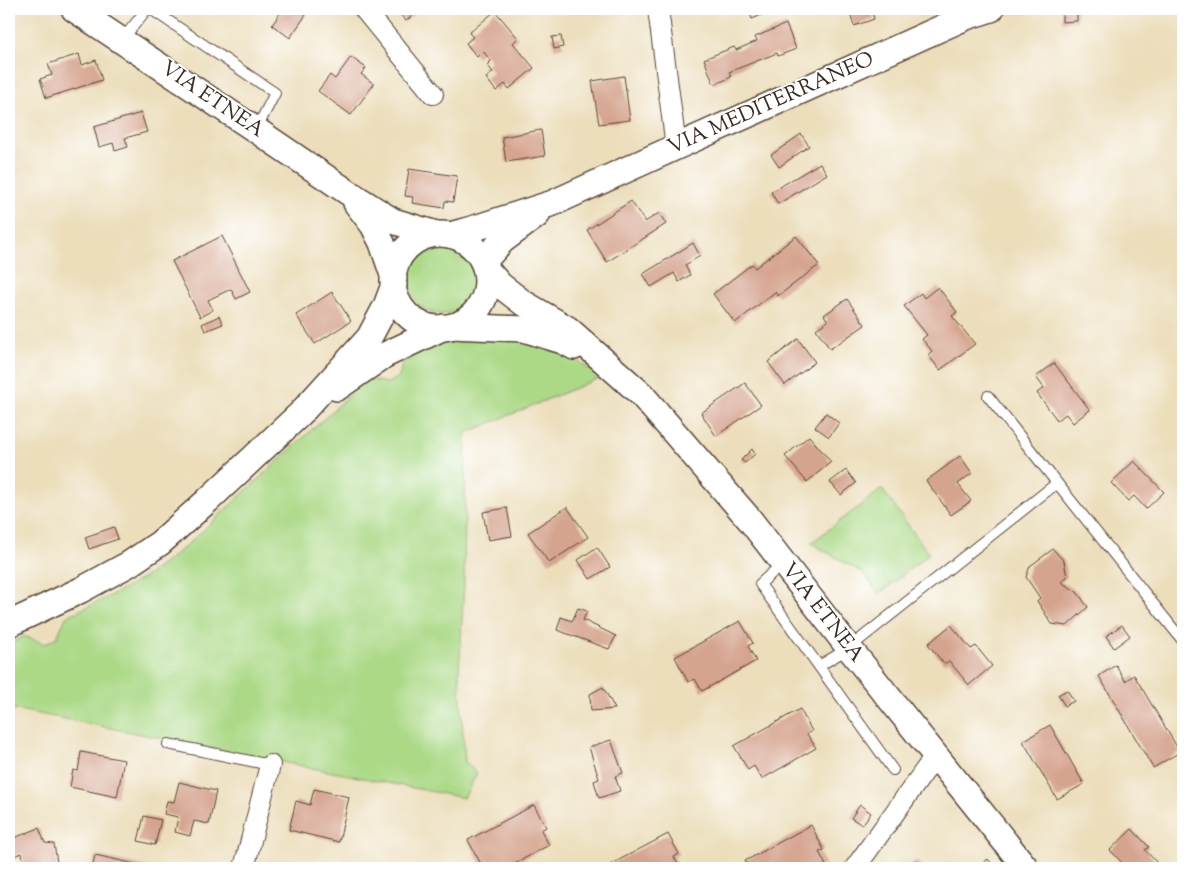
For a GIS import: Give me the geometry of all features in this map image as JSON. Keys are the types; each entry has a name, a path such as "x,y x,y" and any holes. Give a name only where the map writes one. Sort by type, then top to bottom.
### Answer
{"street":[{"name":"VIA ETNEA","path":"74,9 348,193"},
{"path":"364,9 433,94"},
{"path":"658,9 676,147"},
{"name":"VIA MEDITERRANEO","path":"553,203 966,18 991,9"},
{"path":"348,193 394,221 443,235 457,237 470,244 484,266 500,285 522,302 568,329 609,366"},
{"path":"348,193 373,225 382,243 394,281 397,299 405,311 416,320 430,326 524,329 563,341 609,366"},
{"path":"9,624 81,590 129,564 160,543 208,501 300,414 368,338 386,306 394,281 397,263 404,251 415,241 443,235 553,203"},
{"path":"300,414 385,355 471,316 484,298 487,284 484,266 502,241 553,203"},
{"name":"VIA ETNEA","path":"609,366 642,394 750,520 849,648 1026,868"},
{"path":"855,868 936,756"},
{"path":"244,868 270,765"}],"lane":[{"path":"122,40 149,9 275,92 256,130"},
{"path":"988,396 1183,641"},
{"path":"819,666 849,648 1057,483"},
{"path":"783,563 760,584 893,770"},
{"path":"168,744 270,765"}],"green space":[{"path":"442,251 459,253 468,258 474,268 477,281 476,292 470,302 461,309 444,314 433,312 415,300 407,281 409,271 414,262 426,253"},
{"path":"476,336 509,337 568,355 602,377 466,433 464,584 459,673 465,762 477,773 464,798 9,708 9,644 24,636 45,644 57,637 66,617 150,574 186,546 367,379 387,383 399,377 404,356 430,344"},
{"path":"882,489 929,554 879,594 863,573 811,543"}],"building":[{"path":"283,9 310,9 290,38 272,25"},
{"path":"395,9 420,9 406,21"},
{"path":"749,9 762,9 764,14 752,19"},
{"path":"849,9 871,9 874,19 854,26"},
{"path":"1062,9 1077,9 1077,21 1062,22"},
{"path":"495,11 518,38 513,43 534,68 509,89 505,84 496,91 486,78 493,72 487,65 491,61 483,51 477,57 466,43 473,37 469,33"},
{"path":"786,24 796,49 778,56 777,53 729,72 731,77 714,85 704,59 734,47 736,50 757,41 755,37"},
{"path":"561,36 563,47 554,49 552,37"},
{"path":"79,54 82,65 96,60 102,80 46,98 40,79 52,75 48,64"},
{"path":"351,57 366,68 361,74 374,84 351,115 318,91 330,75 335,79"},
{"path":"624,76 630,120 599,124 592,81"},
{"path":"141,113 147,132 125,138 128,147 115,151 113,143 99,147 94,127"},
{"path":"541,130 545,156 506,162 502,137"},
{"path":"801,134 809,146 779,167 771,155"},
{"path":"820,163 827,174 778,204 771,192"},
{"path":"409,169 457,176 453,202 445,201 444,208 412,203 413,197 405,196"},
{"path":"631,201 645,222 659,213 666,224 607,262 587,230"},
{"path":"222,236 250,292 236,299 231,289 208,300 213,310 200,317 172,261"},
{"path":"796,236 819,265 778,296 775,292 735,323 713,294 752,264 755,268"},
{"path":"693,243 700,256 685,265 690,275 679,282 674,273 651,287 643,274"},
{"path":"938,287 957,312 952,316 975,344 940,370 928,355 932,351 922,339 927,335 904,306 921,293 924,298"},
{"path":"332,292 351,321 315,344 296,315"},
{"path":"847,299 865,325 830,349 816,329 828,321 824,315"},
{"path":"219,316 223,324 205,331 202,324"},
{"path":"798,339 815,362 785,385 768,362"},
{"path":"1054,363 1090,410 1073,423 1066,414 1057,420 1037,393 1044,388 1036,377"},
{"path":"745,383 761,405 716,436 701,413"},
{"path":"826,413 839,423 829,437 815,427"},
{"path":"809,436 831,462 807,482 785,456"},
{"path":"752,449 755,454 745,463 741,460"},
{"path":"960,456 972,473 958,484 971,501 951,515 926,481"},
{"path":"1134,461 1164,492 1146,509 1134,496 1128,501 1111,483"},
{"path":"846,470 856,483 841,495 830,482"},
{"path":"567,507 588,537 549,563 528,533"},
{"path":"507,508 512,536 488,540 483,512"},
{"path":"114,527 118,539 89,549 85,537"},
{"path":"597,547 610,567 590,579 578,560"},
{"path":"1053,549 1064,561 1067,577 1061,582 1077,592 1088,607 1067,626 1052,624 1037,601 1040,598 1026,577 1030,566"},
{"path":"578,608 587,611 583,620 616,636 609,649 557,630 561,617 572,621"},
{"path":"740,621 753,643 748,646 756,661 702,691 695,679 688,682 675,657"},
{"path":"951,625 971,649 976,646 992,666 969,685 949,661 944,664 928,644"},
{"path":"1122,625 1130,636 1114,648 1106,636"},
{"path":"1116,665 1125,681 1134,675 1180,752 1153,768 1099,676"},
{"path":"603,687 615,709 591,711 590,694"},
{"path":"1067,690 1074,701 1065,706 1058,695"},
{"path":"800,709 812,731 807,734 816,748 762,779 754,766 748,770 734,746"},
{"path":"1050,725 1084,784 1057,799 1023,741"},
{"path":"611,740 623,773 615,776 620,791 599,798 594,781 599,779 589,747"},
{"path":"81,752 124,760 117,797 70,787 73,770 78,771"},
{"path":"179,782 216,791 209,824 194,821 190,836 175,832 178,817 164,814 167,801 174,802"},
{"path":"314,789 349,797 339,842 289,830 296,801 310,805"},
{"path":"534,805 546,827 541,830 549,845 507,868 491,868 488,863 482,866 468,840"},
{"path":"860,805 871,813 862,825 851,818"},
{"path":"144,816 161,820 155,845 138,841"},
{"path":"811,825 824,850 819,852 826,865 819,868 749,868 745,861"},
{"path":"39,828 45,843 54,844 58,868 24,868 22,853 9,858 9,840"},
{"path":"1132,829 1149,847 1145,850 1159,865 1155,868 1122,868 1125,866 1110,850"},
{"path":"668,834 679,854 674,857 680,868 604,868"},
{"path":"95,855 149,867 149,868 92,868"},
{"path":"988,859 995,868 978,867"},
{"path":"917,860 923,868 904,868"}]}
